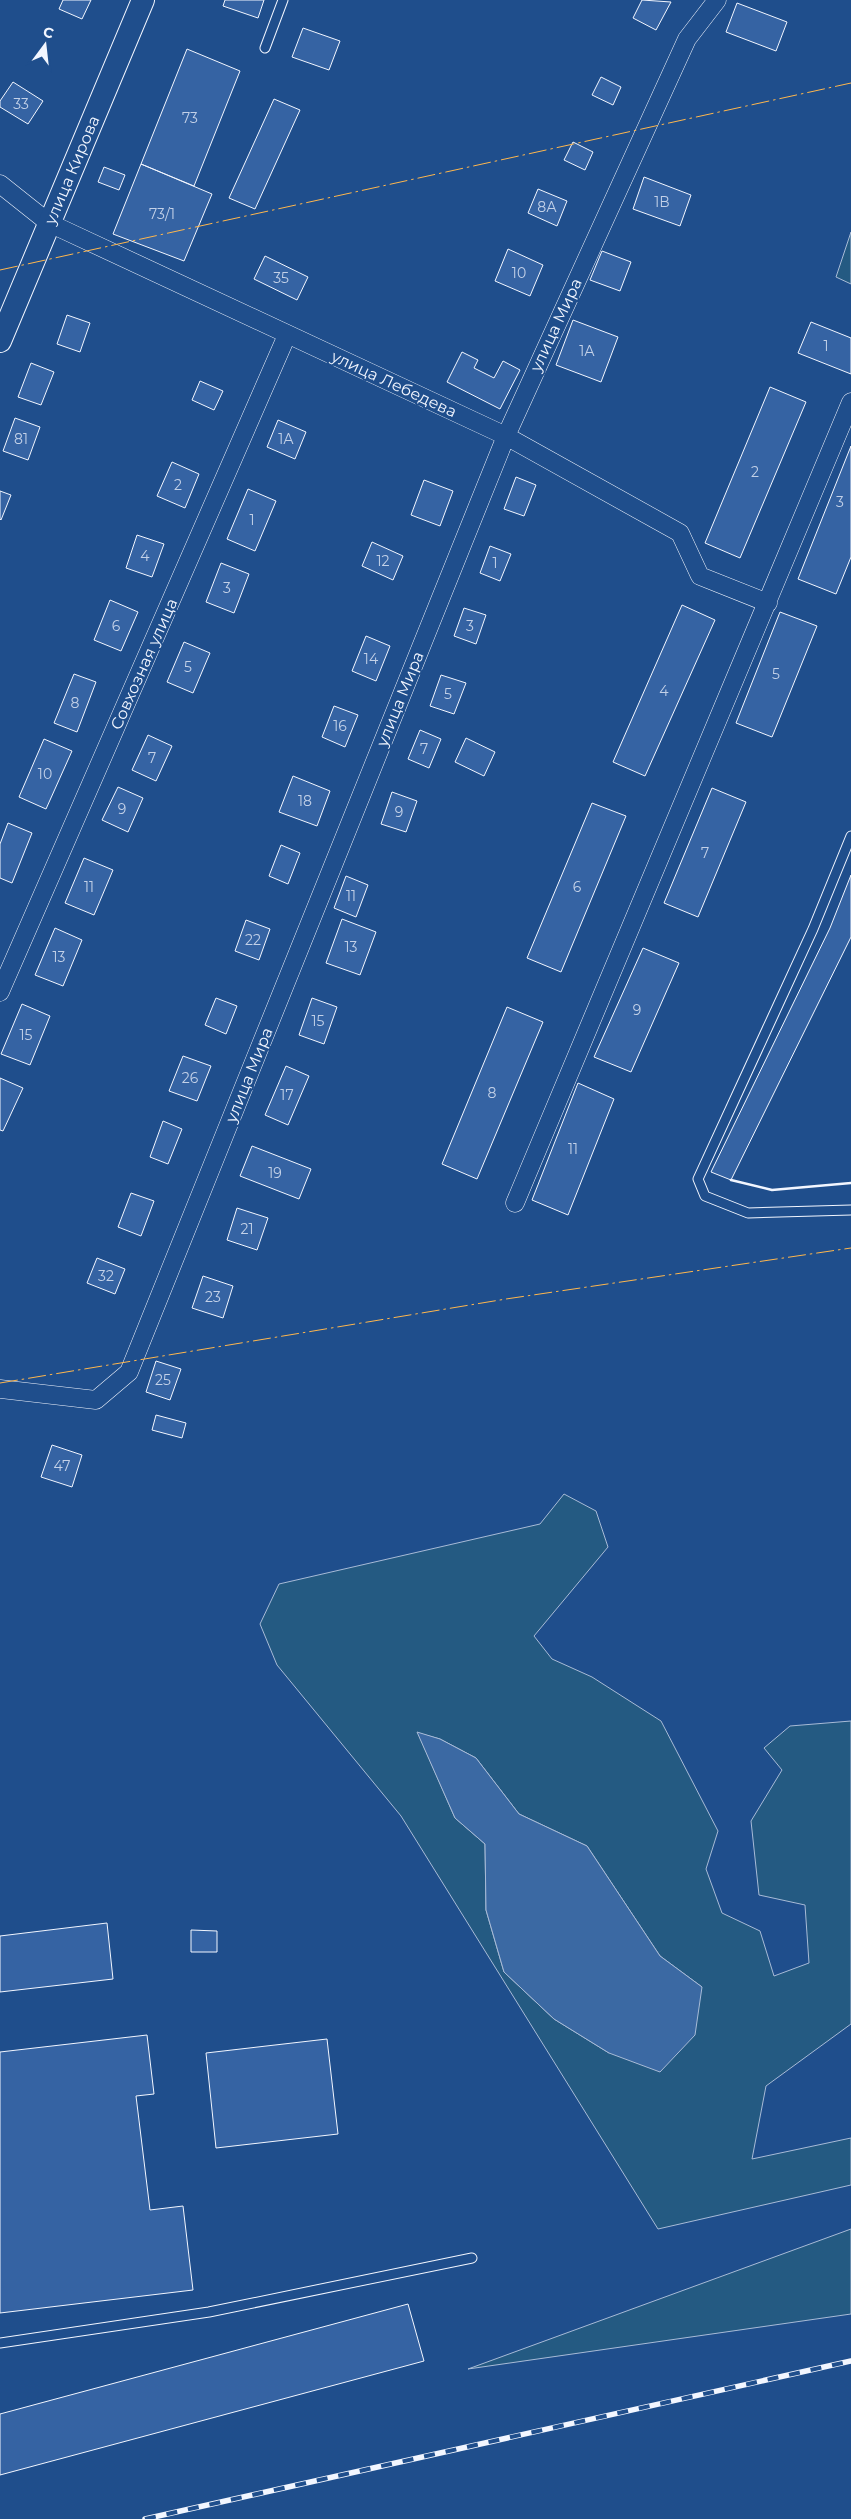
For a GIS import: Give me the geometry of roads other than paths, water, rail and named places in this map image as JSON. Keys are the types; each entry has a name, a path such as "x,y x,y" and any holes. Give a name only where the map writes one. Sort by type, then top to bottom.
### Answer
{"street":[{"name":"улица Кирова","path":"0,340 143,0"},
{"name":"улица Мира","path":"0,1389 96,1400 129,1372 506,436 688,39 717,0"},
{"name":"улица Лебедева","path":"0,184 49,222 506,436 680,533 700,576 768,603"},
{"name":"Совхозная улица","path":"0,992 287,335"},
{"path":"515,1203 851,402"}],"lane":[{"path":"265,48 283,0"},
{"path":"851,836 808,938 698,1179 705,1196 748,1213 851,1210"},
{"path":"0,2342 209,2312 472,2258"}],"railway":[{"path":"145,2519 851,2361"}]}
